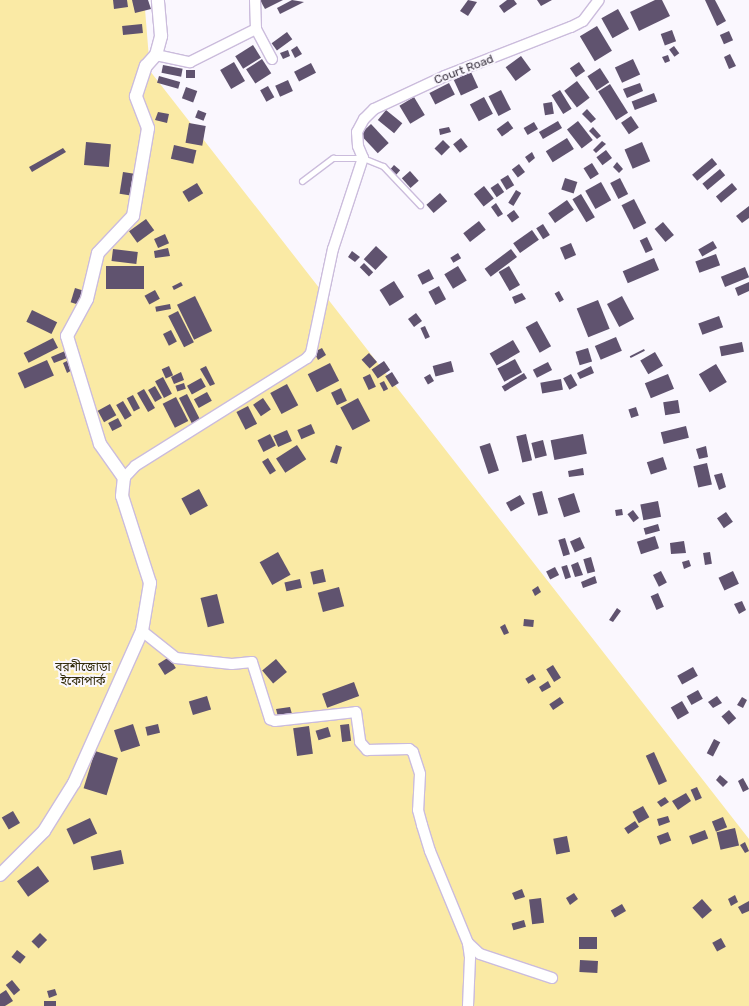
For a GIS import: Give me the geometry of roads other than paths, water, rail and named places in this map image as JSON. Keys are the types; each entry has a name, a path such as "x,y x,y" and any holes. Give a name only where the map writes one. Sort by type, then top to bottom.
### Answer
{"street":[{"path":"124,478 100,444 67,336 87,299 98,253 133,216 148,128 136,96 146,66 156,55 161,36 158,0"},
{"path":"255,0 256,29 272,59"},
{"name":"Court Road","path":"364,158 358,146 358,132 364,119 374,109 445,76 571,27 583,21 599,0"},
{"path":"156,55 190,62 256,29"},
{"path":"0,875 44,831 74,783 142,631 150,583 122,496 124,478 135,466 307,358 311,353 332,249 364,158"},
{"path":"142,631 176,658 232,664 252,662 270,719 275,721 353,711 358,716 360,742 367,750 409,749 413,752 420,774 418,810 422,825 430,851 468,943 470,958 468,1006"},
{"path":"468,943 480,954 552,978"}],"lane":[{"path":"302,182 332,158 364,158 382,166 420,205"}],"park label":[{"name":"বরশীজোড়া ইকোপার্ক","path":"83,675"}]}
